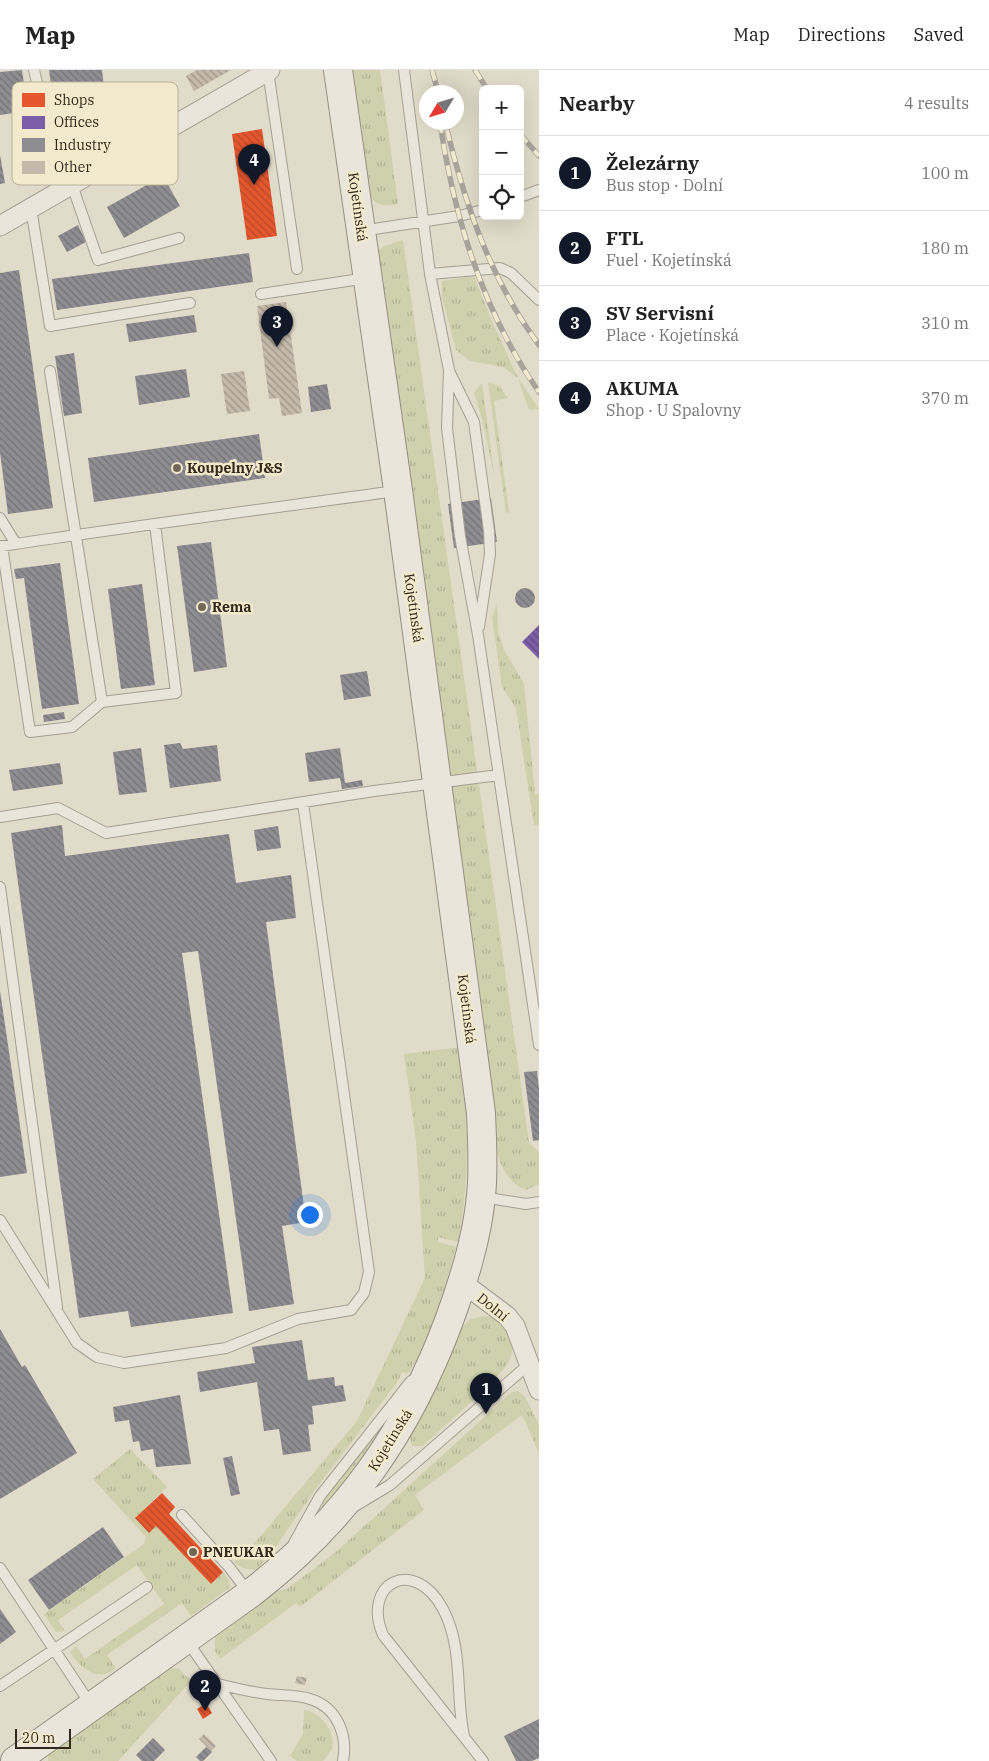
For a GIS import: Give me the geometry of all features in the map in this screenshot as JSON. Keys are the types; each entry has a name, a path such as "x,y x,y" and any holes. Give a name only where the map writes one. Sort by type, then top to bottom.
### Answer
{"main road":[{"name":"Kojetínská","path":"23,1759 92,1706 278,1572 333,1519 364,1480 404,1421 440,1345 463,1283 481,1197 481,1113 398,490 338,70"}],"street":[{"path":"178,123 269,71"},
{"path":"0,226 72,185"},
{"name":"Dolní","path":"463,1283 507,1316 515,1326 528,1365 539,1390"}],"lane":[{"path":"404,70 430,274 449,370 448,438 460,536 478,635 539,1045"},
{"path":"269,71 297,269"},
{"path":"72,185 98,260 179,238"},
{"path":"524,196 539,190"},
{"path":"31,208 50,326 190,303"},
{"path":"361,231 423,220 460,216 479,211"},
{"path":"430,274 500,268 511,273 539,300"},
{"path":"261,294 368,278"},
{"path":"449,370 474,422 489,531 490,554 478,635"},
{"path":"50,371 102,702"},
{"path":"155,524 176,693 102,702 72,727 30,732 2,546 77,535 155,524 398,490"},
{"path":"0,518 16,544"},
{"path":"0,817 58,808 106,833 438,782 499,775"},
{"path":"0,1220 77,1343 98,1356 124,1364 226,1348 298,1319 351,1310 364,1293 369,1272 303,803"},
{"path":"0,887 57,1312"},
{"path":"481,1197 526,1204 539,1202"},
{"path":"278,1572 320,1496 440,1345"},
{"path":"333,1519 390,1485 528,1365"},
{"path":"182,1516 229,1567 249,1594"},
{"path":"0,1568 92,1706"},
{"path":"464,1736 459,1714 459,1673 456,1648 444,1611 430,1590 421,1583 409,1579 397,1582 384,1590 377,1604 378,1622 383,1635 483,1761"},
{"path":"0,1686 147,1587"},
{"path":"186,1640 271,1761"},
{"path":"218,1684 250,1692 298,1696 321,1704 338,1722 342,1731 344,1742 343,1761"}],"green space":[{"path":"350,70 380,70 398,204 383,205 376,203 370,197"},
{"path":"403,240 529,1143 539,1152 539,1184 526,1190 519,1187 509,1178 502,1166 495,1146 377,251"},
{"path":"474,276 518,378 503,367 470,361 456,350 442,297 442,281"},
{"path":"518,378 539,409 529,410"},
{"path":"488,382 499,386 508,398 494,401 509,512 506,513"},
{"path":"482,383 495,480 483,422 474,393"},
{"path":"497,603 498,631 504,650 524,683 535,794 539,794 539,825 534,826 516,708 502,687 492,618"},
{"path":"461,1047 467,1120 465,1194 458,1242 438,1237 438,1242 456,1247 432,1330 425,1346 407,1374 402,1372 398,1381 315,1490 273,1551 256,1570 242,1568 234,1562 260,1537 357,1421 425,1278 416,1141 404,1054"},
{"path":"485,1316 493,1318 506,1329 512,1346 510,1359 484,1390 423,1446 412,1446 410,1436 460,1328 471,1319"},
{"path":"518,1391 525,1397 539,1425 539,1453 522,1415 415,1495 424,1510 300,1607 296,1603 220,1659 215,1651 215,1633 270,1592 287,1589 337,1551 512,1392"},
{"path":"379,1429 382,1430 356,1470 323,1508 322,1502"},
{"path":"130,1449 167,1487 135,1518 149,1533 156,1526 211,1584 223,1572 229,1580 230,1587 191,1616 182,1603 107,1655 116,1669 109,1673 96,1674 79,1664 70,1652 76,1646 85,1659 164,1604 137,1565 58,1620 65,1631 56,1632 44,1614 144,1544 146,1537 93,1479"},
{"path":"165,1667 179,1669 191,1681 118,1761 48,1761 48,1753"},
{"path":"304,1710 321,1719 332,1736 332,1749 323,1761 297,1761 290,1756 303,1734"}],"building: Shops":[{"path":"262,129 277,236 247,240 232,134"},
{"name":"PNEUKAR","path":"162,1493 175,1507 169,1514 223,1572 211,1584 156,1526 149,1533 135,1518"},
{"path":"206,1703 212,1713 203,1719 197,1709"}],"building: Offices":[{"path":"539,625 539,659 522,642"}],"building: Industry":[{"path":"22,70 24,82 12,82 12,113 0,115 0,72"},
{"path":"49,70 102,70 104,82 51,82"},
{"path":"0,155 5,183 0,184"},
{"path":"147,185 168,185 180,206 124,238 107,207"},
{"path":"78,225 86,242 67,252 58,236"},
{"path":"249,253 253,282 57,310 52,279"},
{"path":"19,270 53,508 8,514 0,452 0,273"},
{"path":"194,315 197,332 129,342 126,324"},
{"path":"74,353 82,413 64,416 55,356"},
{"path":"186,369 190,397 139,405 135,376"},
{"path":"327,384 331,409 311,412 308,387"},
{"name":"Koupelny J&S","path":"259,434 265,478 94,502 88,458"},
{"path":"491,498 497,542 454,548 448,504"},
{"name":"Rema","path":"211,542 227,667 194,672 177,546"},
{"path":"60,563 79,704 42,709 24,578 16,579 14,569"},
{"path":"142,584 155,685 121,689 108,589"},
{"path":"525,588 532,591 535,598 532,605 525,608 518,605 515,598 518,591"},
{"path":"367,671 371,696 344,700 340,675"},
{"path":"64,712 65,719 44,722 43,715"},
{"path":"180,743 183,749 217,745 221,781 170,788 164,745"},
{"path":"141,748 147,792 119,795 113,752"},
{"path":"340,748 345,783 362,780 363,786 342,789 340,778 309,782 305,753"},
{"path":"60,763 63,784 13,791 9,770"},
{"path":"62,825 65,856 229,834 236,883 291,875 296,918 266,922 306,1222 282,1226 294,1304 249,1311 198,951 182,953 233,1313 131,1327 128,1311 79,1318 11,833"},
{"path":"278,826 281,848 257,851 254,830"},
{"path":"0,991 27,1173 0,1177"},
{"path":"537,1071 539,1140 533,1141 524,1072"},
{"path":"0,1329 22,1367 25,1365 77,1453 0,1499"},
{"path":"302,1340 308,1380 334,1377 335,1386 343,1385 346,1401 312,1406 314,1424 308,1425 311,1451 283,1455 279,1429 264,1431 257,1382 200,1392 197,1372 255,1363 252,1347"},
{"path":"180,1395 191,1464 156,1467 153,1449 141,1451 139,1441 133,1442 129,1420 115,1422 113,1407"},
{"path":"232,1456 240,1494 231,1496 223,1458"},
{"path":"103,1527 124,1557 49,1610 28,1580"},
{"path":"0,1609 16,1632 0,1644"},
{"path":"539,1719 539,1758 532,1761 516,1761 504,1736"},
{"path":"153,1738 165,1750 154,1761 142,1761 136,1755"},
{"path":"206,1747 212,1752 203,1761 200,1761 196,1757"}],"building: Other":[{"path":"197,70 231,70 194,91 186,76"},
{"path":"286,302 302,413 282,416 279,398 269,399 257,306"},
{"path":"244,371 250,411 227,414 221,374"},
{"path":"297,1676 307,1678 305,1685 295,1683"},
{"path":"204,1734 216,1746 211,1751 199,1739"}],"railway":[{"path":"432,70 436,85"},
{"path":"475,70 484,85"},
{"path":"441,130 454,193 474,263 502,330 539,392"},
{"path":"447,130 454,159 482,242 507,295 539,345"},
{"path":"524,139 539,156"}],"place":[{"name":"AKUMA","path":"254,185"},
{"name":"SV Servisní","path":"277,347"},
{"name":"Koupelny J&S","path":"177,468"},
{"name":"Rema","path":"202,607"},
{"name":"Železárny","path":"486,1414"},
{"name":"PNEUKAR","path":"193,1552"},
{"name":"FTL","path":"205,1711"}]}
